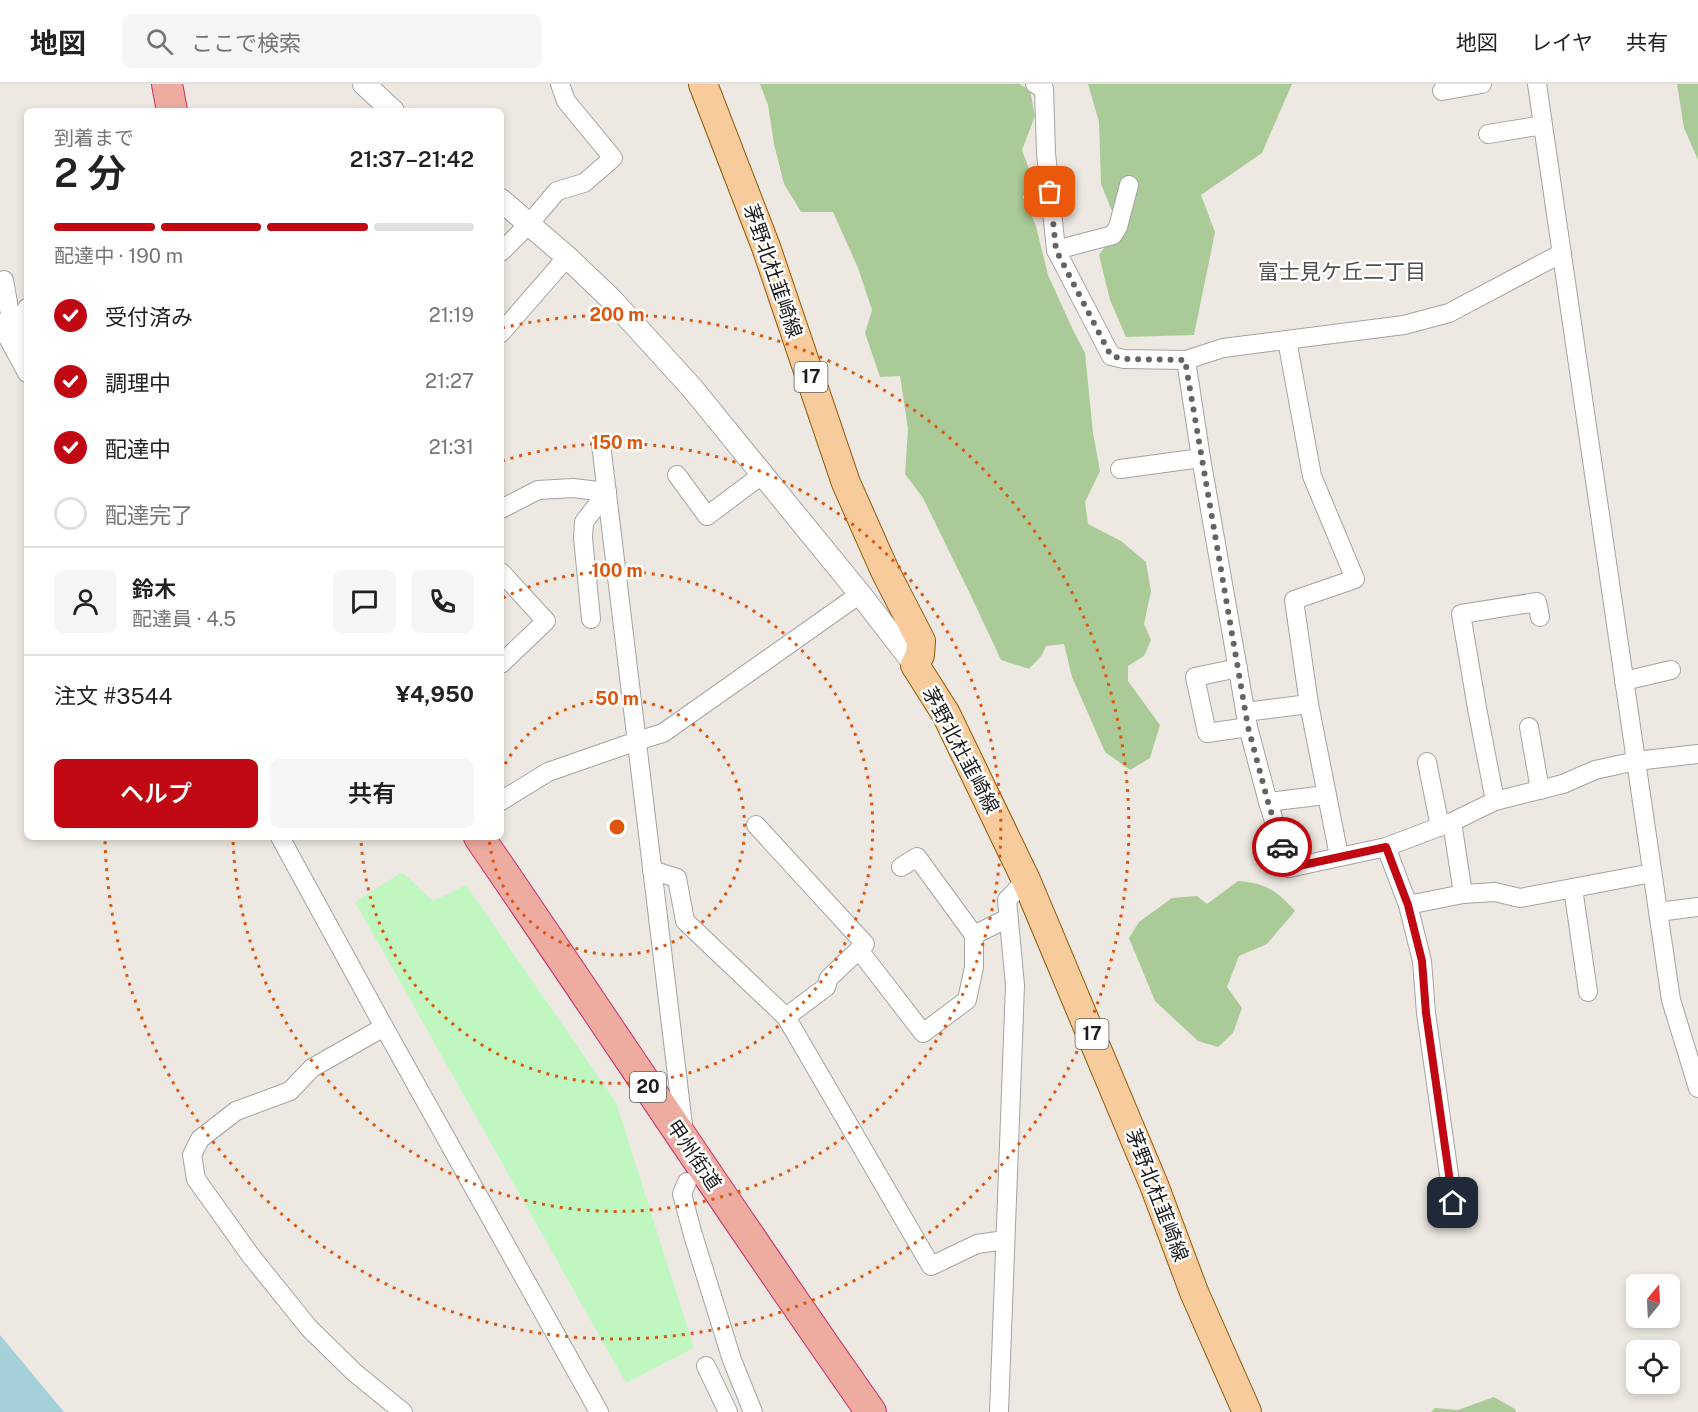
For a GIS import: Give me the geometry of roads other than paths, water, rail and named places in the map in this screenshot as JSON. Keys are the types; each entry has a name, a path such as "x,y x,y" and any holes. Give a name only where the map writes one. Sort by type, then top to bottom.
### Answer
{"highway":[{"path":"167,84 171,108"},
{"name":"甲州街道","path":"481,840 779,1282 871,1412"}],"main road":[{"name":"茅野北杜韮崎線","path":"704,84 766,247 846,483 885,571 921,641 920,655 915,665 946,714 1026,880 1150,1175 1194,1292 1247,1412"}],"street":[{"path":"364,84 390,108"},
{"path":"504,249 557,191 584,183 614,158 566,101 560,84"},
{"path":"1035,84 1044,88 1046,153 1056,250 1111,356 1124,359 1185,360 1223,348 1404,325 1449,313 1562,253"},
{"path":"1442,91 1482,84"},
{"path":"1537,84 1671,1000 1698,1088"},
{"path":"1488,134 1543,125"},
{"path":"1056,250 1113,235 1118,227 1129,184"},
{"path":"504,203 567,257 612,300 692,388 915,665"},
{"path":"504,330 567,257"},
{"path":"4,280 10,314 24,342"},
{"path":"18,331 24,316"},
{"path":"0,323 24,367"},
{"path":"1287,340 1312,476 1355,579 1294,600 1310,704 1339,856"},
{"path":"1185,360 1247,719 1268,802 1289,868 1386,847 1446,824 1495,801 1563,784 1595,770 1636,761 1698,754"},
{"path":"601,444 685,1142"},
{"path":"1120,469 1201,458"},
{"path":"677,475 707,516 763,474"},
{"path":"504,507 538,490 573,488 607,492"},
{"path":"591,619 583,538 584,522 607,492"},
{"path":"504,575 546,621 504,661"},
{"path":"504,799 548,772 663,733 860,594"},
{"path":"1495,801 1461,614 1537,602 1540,617"},
{"path":"1238,668 1195,677 1207,733 1247,719 1310,704"},
{"path":"1624,681 1671,670"},
{"path":"1529,727 1540,790"},
{"path":"1427,762 1446,824 1463,894"},
{"path":"1268,802 1326,795"},
{"path":"756,825 865,944 829,978 826,987 786,1017"},
{"path":"282,840 599,1412"},
{"path":"1386,847 1408,905 1422,961 1426,1013 1453,1203"},
{"path":"859,950 923,1033 967,1000 974,967 974,935 917,856 901,867"},
{"path":"652,870 677,879 686,921 786,1017 932,1266 977,1244 1005,1240"},
{"path":"1408,905 1463,894 1496,892 1520,898 1652,873"},
{"path":"999,1412 1015,985 1007,900 1026,880"},
{"path":"1573,888 1588,992"},
{"path":"1658,912 1698,907"},
{"path":"974,935 1008,918"},
{"path":"384,1027 312,1068 290,1091 236,1111 200,1139 192,1155 196,1179 251,1256 309,1328 355,1372 403,1412"},
{"path":"687,1182 682,1194 693,1235 732,1360 753,1412"},
{"path":"706,1366 728,1412"}],"water":[{"path":"0,1335 64,1412 0,1412"}],"district":[{"name":"富士見ケ丘二丁目","path":"1342,272"}]}
